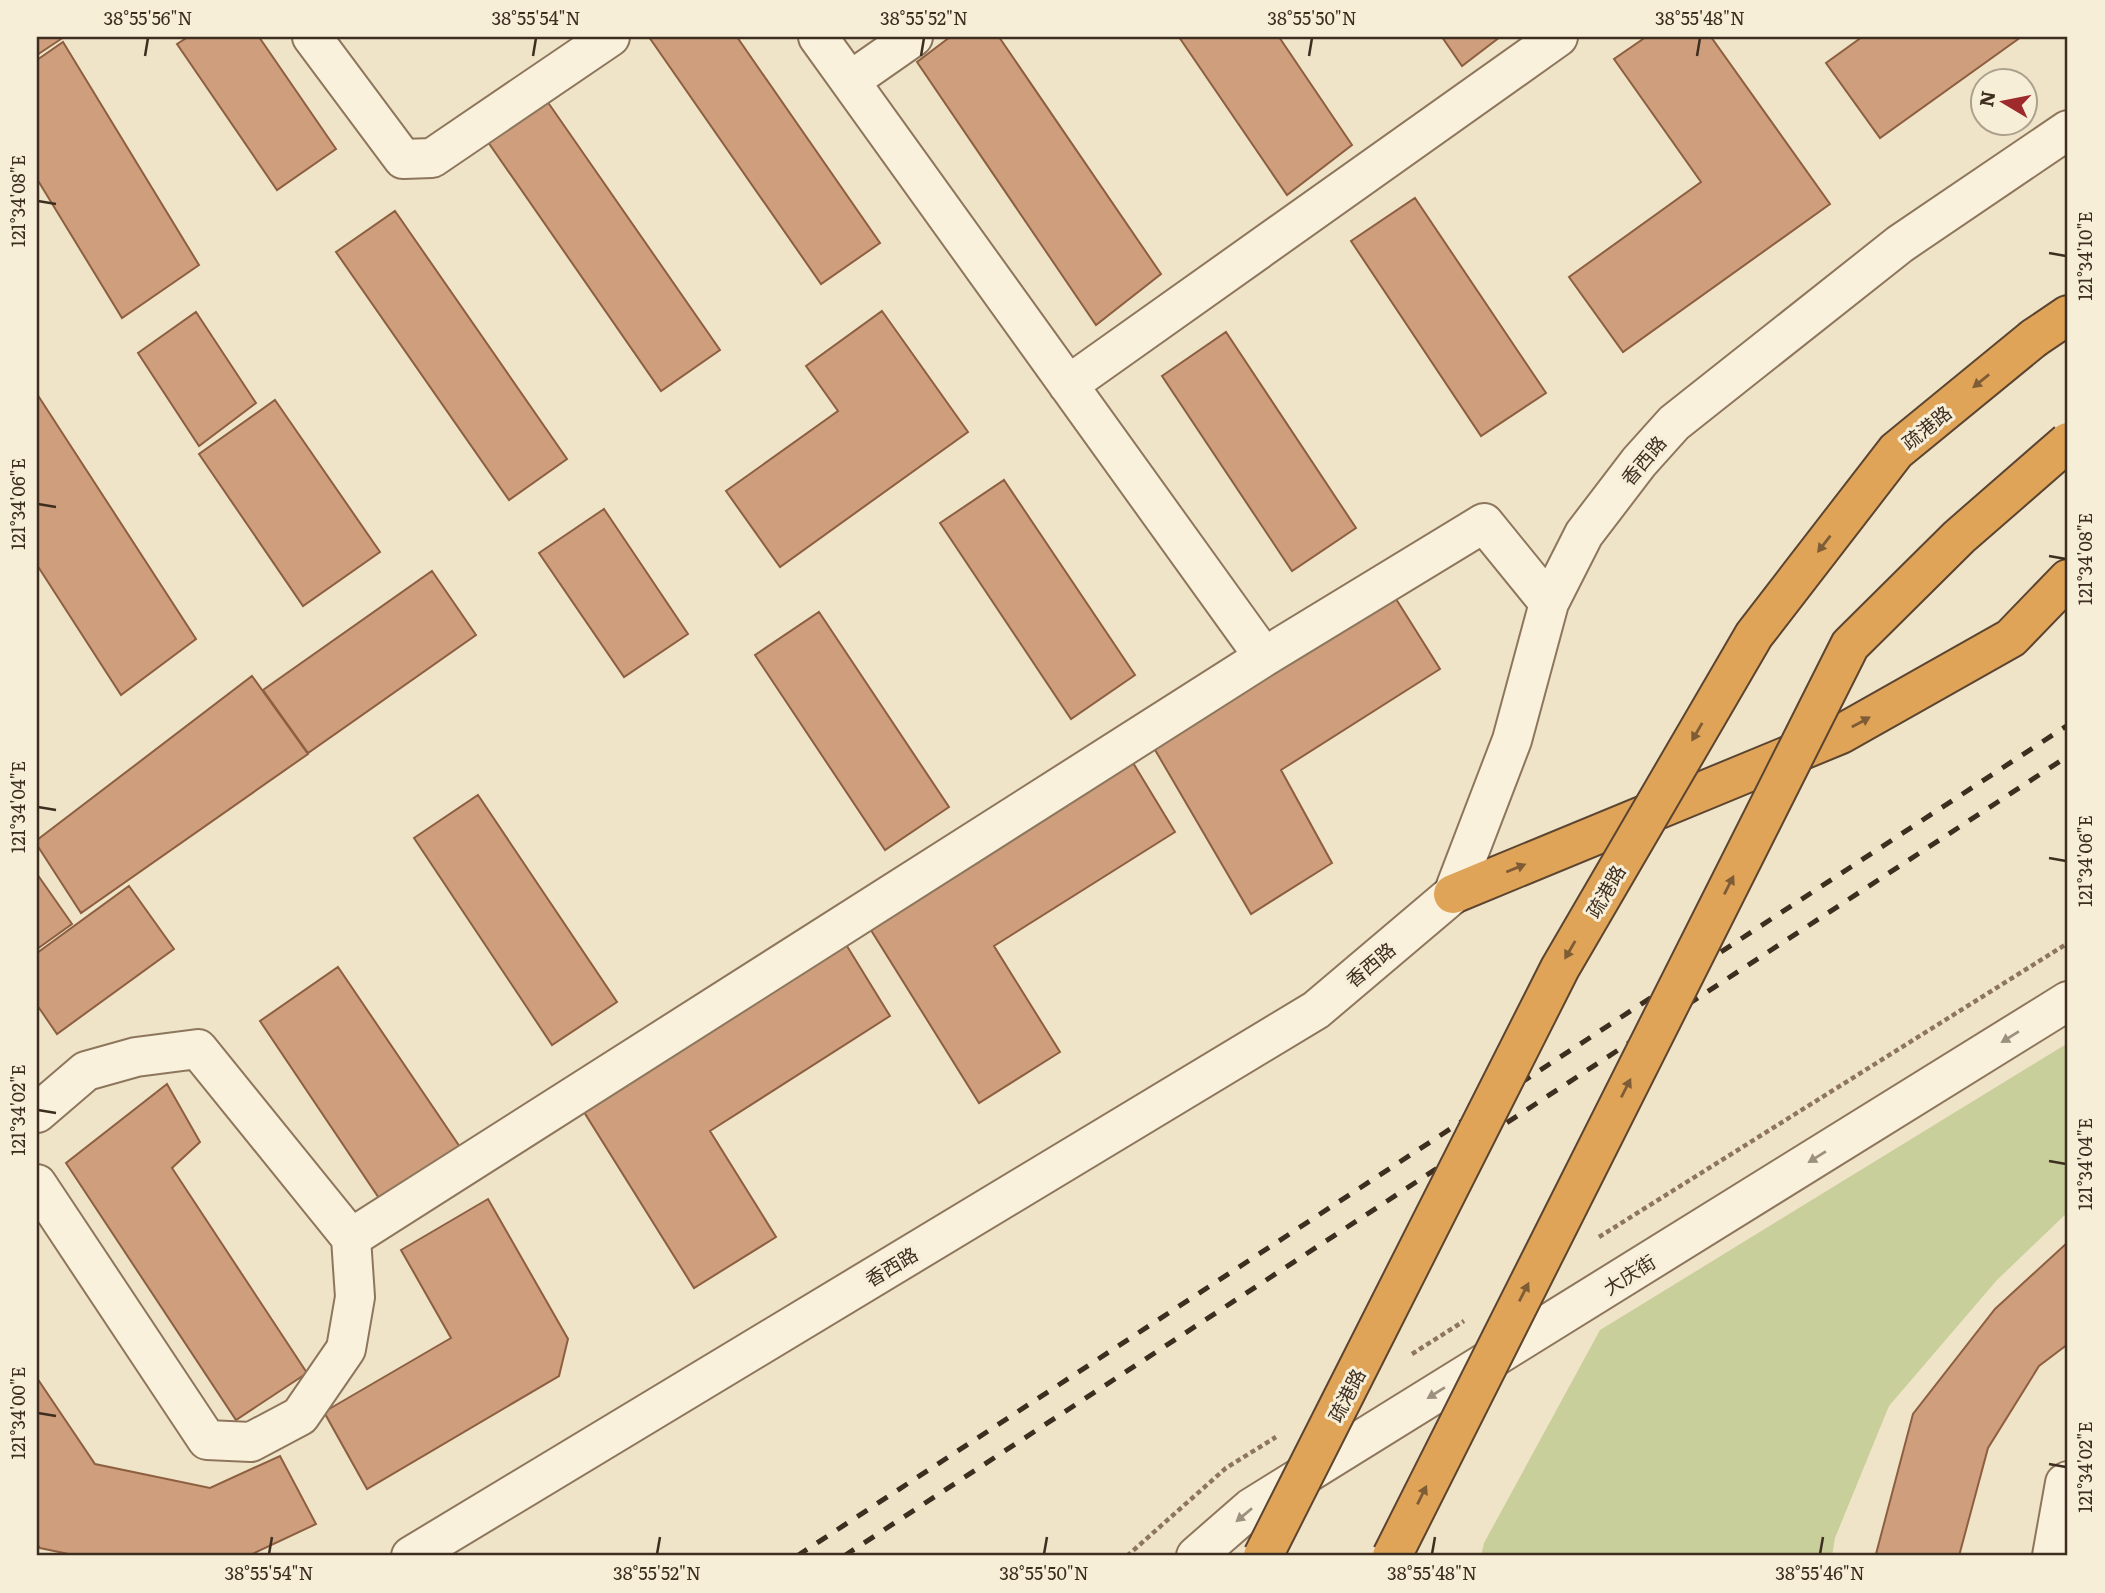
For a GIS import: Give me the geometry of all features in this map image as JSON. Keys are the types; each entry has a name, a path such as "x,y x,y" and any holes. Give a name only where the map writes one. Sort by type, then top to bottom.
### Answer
{"highway":[{"name":"疏港路","path":"1263,1556 1560,968 1754,635 1896,452 2034,338 2068,315"},
{"path":"1392,1556 1850,645 1959,537 2068,442"},
{"path":"1453,894 1841,734 2011,638 2068,579"}],"street":[{"path":"312,37 404,159 432,158 610,37"},
{"path":"818,37 1264,657"},
{"path":"850,81 913,37"},
{"path":"1068,385 1558,37"},
{"name":"香西路","path":"411,1556 1316,1010 1453,894 1512,740 1549,603 1584,534 1639,462 1674,423 1900,244 2068,130"},
{"path":"351,1237 1264,657 1484,523 1549,603"},
{"name":"大庆街","path":"1196,1556 1251,1508 2068,1001"},
{"path":"37,1113 86,1071 136,1057 198,1049 351,1237 355,1297 346,1349 300,1416 251,1442 207,1440 37,1184"},
{"path":"2052,1556 2068,1481"}],"green space":[{"path":"2068,1043 2068,1212 1997,1280 1889,1406 1835,1538 1832,1556 1481,1556 1484,1543 1600,1330"}],"building":[{"path":"37,37 60,37 61,39 37,55"},
{"path":"188,37 259,37 336,149 277,190 177,44"},
{"path":"649,37 737,37 880,243 821,284"},
{"path":"950,37 999,37 1161,274 1096,325 917,62"},
{"path":"1179,37 1279,37 1352,145 1287,195"},
{"path":"1442,37 1500,37 1462,66"},
{"path":"1646,37 1711,37 1830,204 1623,352 1569,277 1701,182 1614,59"},
{"path":"1862,37 2021,37 1981,66 1968,66 1968,75 1880,138 1826,63"},
{"path":"63,42 199,265 122,318 37,179 37,60"},
{"path":"547,101 720,350 661,391 488,142"},
{"path":"1415,198 1546,393 1481,436 1351,241"},
{"path":"395,211 567,459 509,500 336,252"},
{"path":"882,311 968,432 780,567 726,491 838,411 806,366"},
{"path":"196,312 256,403 199,446 138,353"},
{"path":"1226,332 1356,528 1292,571 1162,376"},
{"path":"37,394 196,639 121,695 37,565"},
{"path":"275,400 380,552 303,606 199,454"},
{"path":"1004,480 1135,675 1071,719 940,523"},
{"path":"604,509 688,634 624,677 539,553"},
{"path":"432,571 476,635 308,753 263,690"},
{"path":"1391,591 1440,669 1281,770 1332,863 1251,914 1151,743"},
{"path":"819,612 949,807 885,850 755,655"},
{"path":"252,676 308,754 81,913 37,845 37,840"},
{"path":"1127,753 1175,832 994,946 1060,1052 979,1103 864,919"},
{"path":"478,795 617,1002 552,1045 414,838"},
{"path":"37,874 72,924 37,949"},
{"path":"129,886 174,949 57,1034 37,1005 37,953"},
{"path":"842,938 890,1016 710,1131 776,1237 694,1288 579,1104"},
{"path":"338,967 460,1147 381,1201 260,1021"},
{"path":"167,1084 200,1142 172,1168 307,1373 236,1420 66,1163"},
{"path":"488,1199 568,1339 559,1376 367,1489 324,1412 451,1338 401,1250"},
{"path":"2068,1242 2068,1344 2039,1366 1988,1448 1959,1556 1876,1554 1913,1414 1995,1309"},
{"path":"37,1378 95,1464 210,1488 280,1456 316,1524 248,1556 78,1556 40,1548 37,1544"}],"railway":[{"path":"797,1556 2068,725"},
{"path":"844,1556 2068,756"}]}
